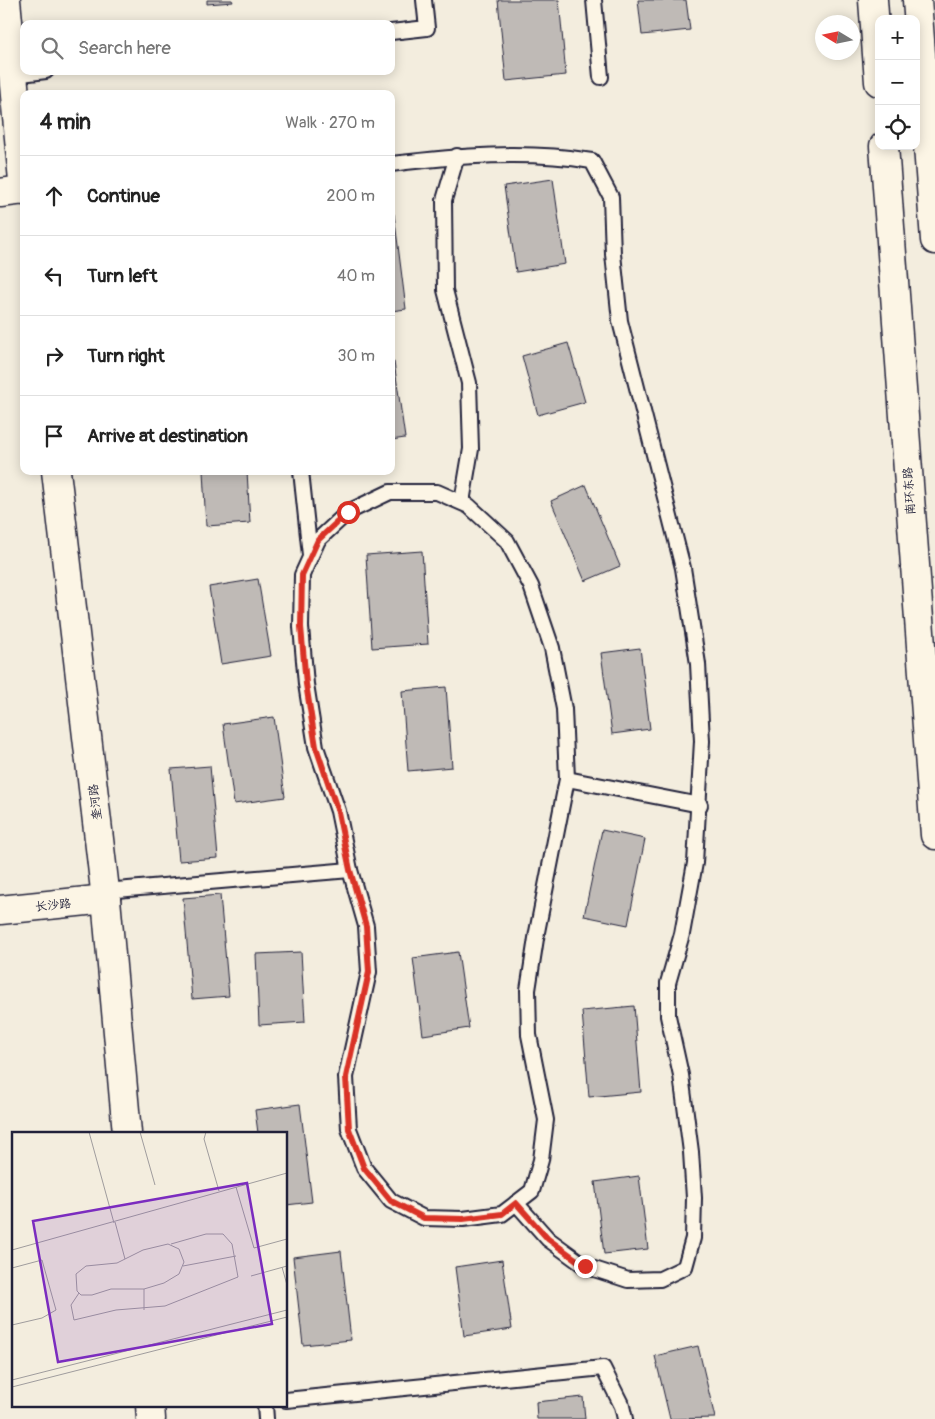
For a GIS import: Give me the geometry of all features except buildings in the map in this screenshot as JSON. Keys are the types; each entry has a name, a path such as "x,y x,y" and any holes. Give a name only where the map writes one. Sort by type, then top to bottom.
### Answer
{"main road":[{"path":"6,0 20,149"},
{"path":"873,0 877,60"},
{"path":"917,0 935,240"},
{"name":"南环东路","path":"884,150 935,835"},
{"path":"0,193 20,191"},
{"name":"奎河路","path":"56,475 106,895 127,1132"},
{"name":"长沙路","path":"0,910 106,895"},
{"path":"150,1406 151,1419"}],"lane":[{"path":"395,32 427,28 424,0"},
{"path":"594,0 601,77"},
{"path":"13,75 20,74"},
{"path":"395,164 457,156 558,155 592,160 611,197 613,254 620,321 683,568 698,664 702,741 700,805 695,863 682,934 668,983 668,1016 681,1075 692,1161 693,1238 685,1267 660,1279 628,1280 585,1266 548,1239 516,1203"},
{"path":"457,156 444,200 445,290 469,383 470,449 462,502"},
{"path":"301,475 310,556"},
{"path":"390,492 437,492 462,502 470,506 506,541 531,586 552,648 564,709 567,779 537,932 528,990 529,1035 546,1120 541,1160 532,1190 502,1214 463,1219 424,1218 391,1201 364,1168 349,1129 346,1077 369,972 366,926 350,870 338,812 316,747 306,684 301,627 302,575 318,540 348,512 390,492"},
{"path":"567,779 700,805"},
{"path":"106,895 350,870"},
{"path":"288,1400 603,1368 622,1406 625,1419"},
{"path":"265,1406 266,1419"}],"route":[{"path":"348,512 318,540 302,575 301,627 306,684 316,747 338,812 350,870 366,926 369,972 346,1077 349,1129 364,1168 391,1201 424,1218 463,1219 502,1214 516,1203 548,1239 585,1266"}]}
